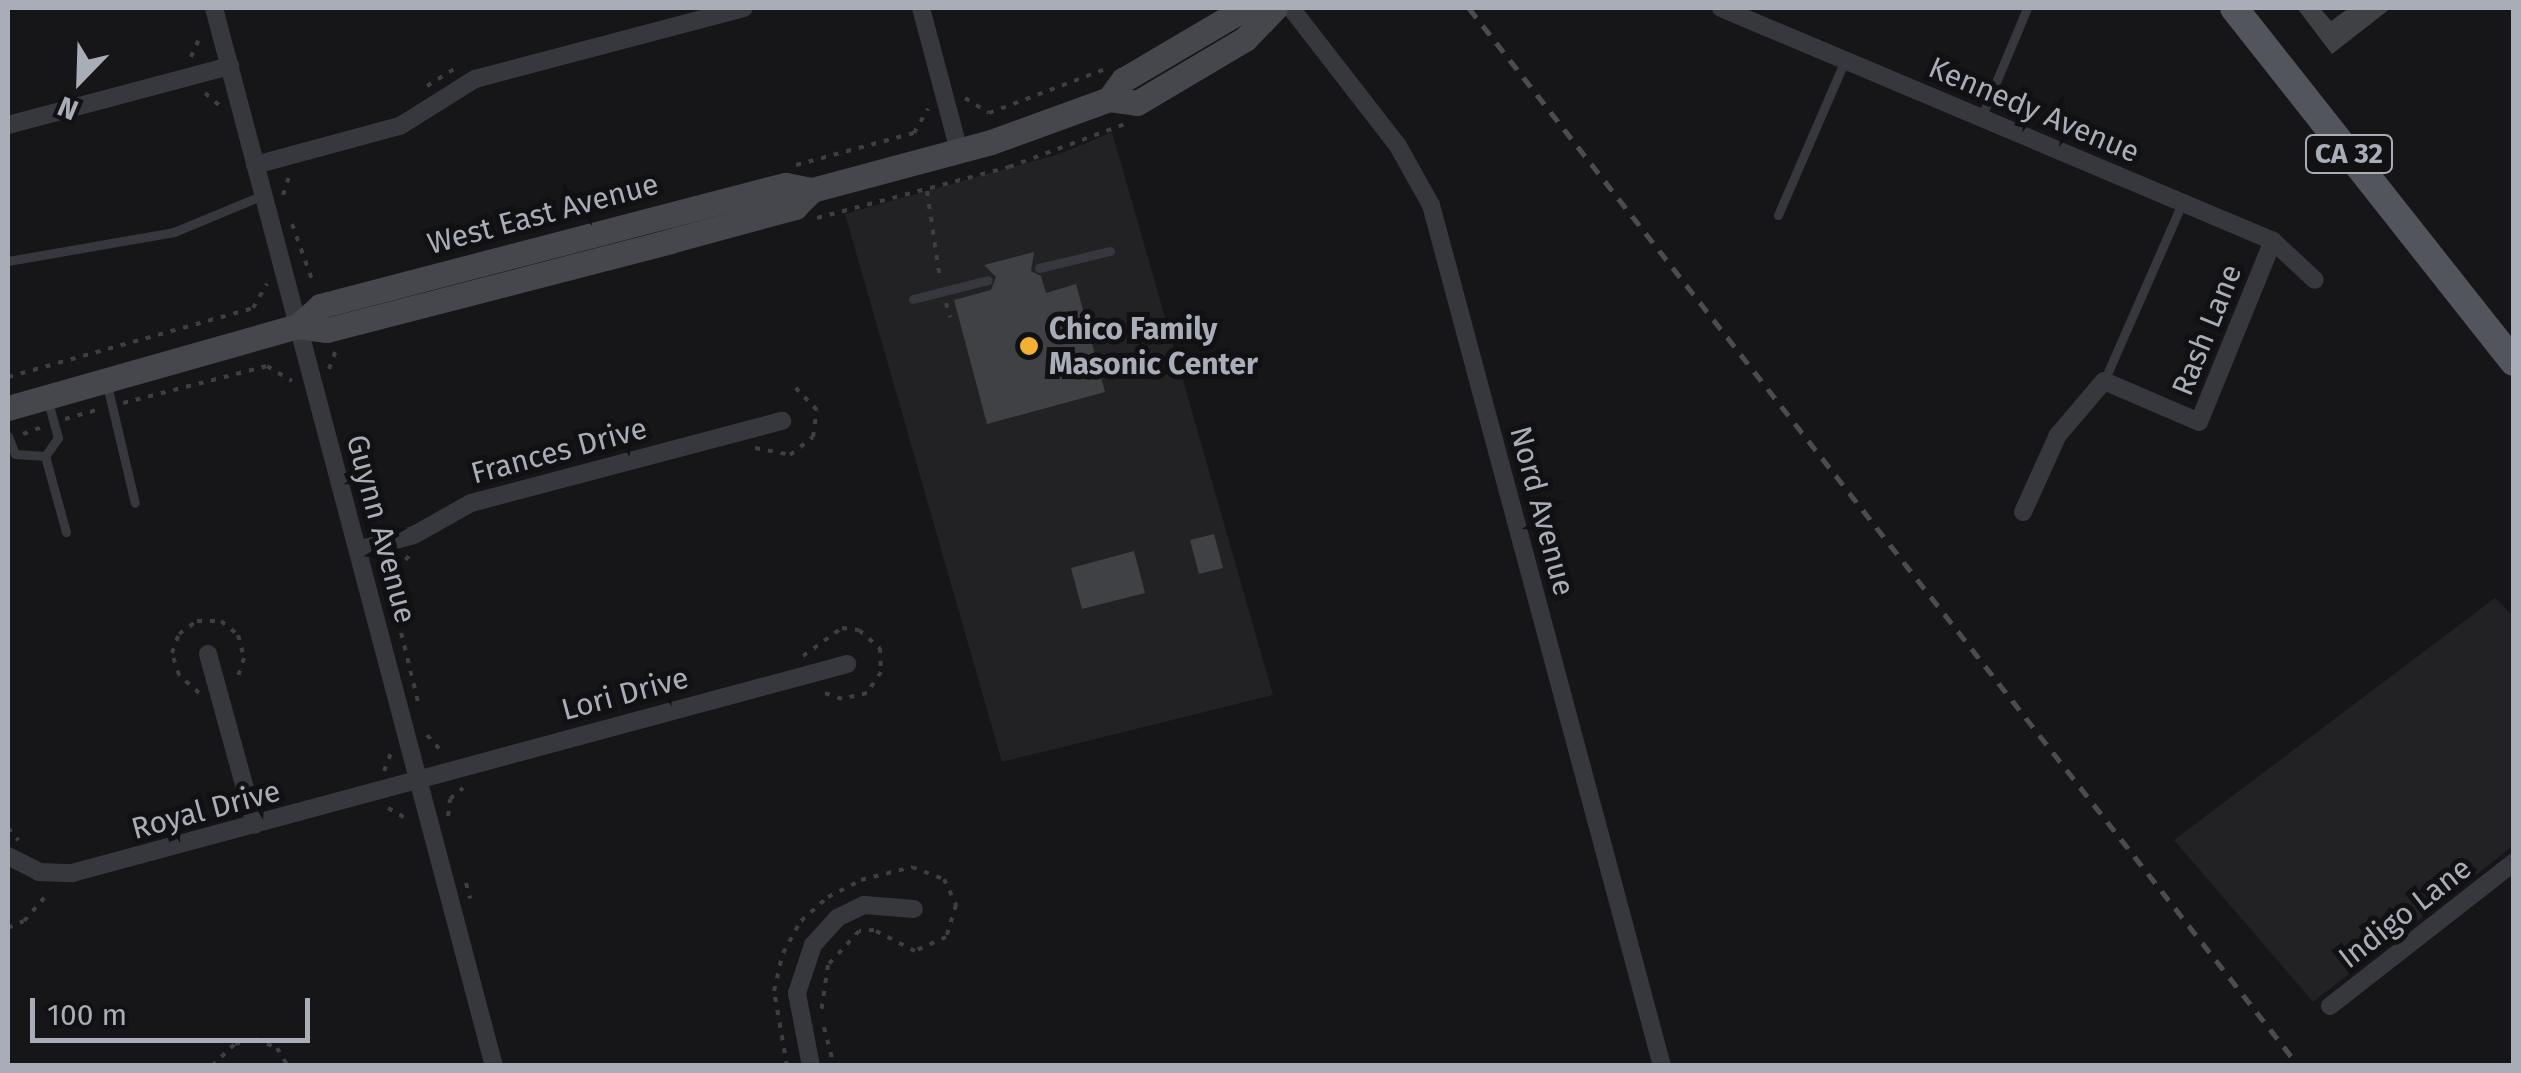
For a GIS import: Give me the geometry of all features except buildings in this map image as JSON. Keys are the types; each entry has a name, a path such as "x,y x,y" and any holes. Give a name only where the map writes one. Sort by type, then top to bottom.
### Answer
{"main road":[{"name":"West East Avenue","path":"1110,99 1123,80 1245,8"},
{"name":"West East Avenue","path":"8,408 298,326 320,306 786,184 812,190 959,151 1110,99 1137,103 1254,32 1274,8"},
{"name":"CA 32","path":"2234,8 2512,358"}],"street":[{"name":"Guynn Avenue","path":"214,8 494,1066"},
{"path":"256,165 400,126 476,78 744,8"},
{"path":"921,8 959,151"},
{"name":"Nord Avenue","path":"1290,8 1398,146 1431,205 1662,1066"},
{"name":"Kennedy Avenue","path":"1721,8 2273,241 2315,280"},
{"path":"8,125 230,66"},
{"name":"Rash Lane","path":"2104,381 2199,422 2273,241"},
{"path":"2023,512 2058,435 2104,381"},
{"name":"Frances Drive","path":"358,550 414,536 471,502 782,421"},
{"path":"208,654 255,825"},
{"name":"Lori Drive","path":"419,782 847,664"},
{"name":"Royal Drive","path":"16,854 39,872 72,873 419,782"},
{"path":"8,880 16,854"},
{"name":"Indigo Lane","path":"2330,1006 2514,862"},
{"path":"810,1066 797,993 813,946 837,918 864,904 914,909"}],"lane":[{"path":"1981,118 2027,8"},
{"path":"1778,215 1846,60"},
{"path":"8,261 174,232 263,195"},
{"path":"2104,381 2182,202"},
{"path":"1039,268 1110,251"},
{"path":"913,298 988,280"},
{"path":"106,378 135,502"},
{"path":"45,456 58,438 46,395"},
{"path":"8,437 15,454 45,456"},
{"path":"45,456 66,532"}],"path":[{"path":"180,61 197,51 199,26"},
{"path":"960,81 966,100 990,112 1119,63"},
{"path":"792,166 914,133 926,102"},
{"path":"805,222 1034,160 1142,116"},
{"path":"284,198 294,172"},
{"path":"926,189 950,318"},
{"path":"289,216 310,282 327,288"},
{"path":"330,373 338,347"},
{"path":"8,437 267,366 284,370 295,389"},
{"path":"748,448 782,456 809,443 817,410 794,386"},
{"path":"365,504 375,520 395,524"},
{"path":"422,551 402,561 392,587 422,716"},
{"path":"204,706 172,659 179,634 197,620 221,621 238,635 244,658 236,694"},
{"path":"790,661 842,628 859,630 880,648 882,672 867,694 842,699 812,691"},
{"path":"426,733 433,748 452,755"},
{"path":"372,776 388,766 391,746"},
{"path":"450,826 450,799 473,784"},
{"path":"384,809 404,814 412,829"},
{"path":"8,828 16,854"},
{"path":"787,1066 774,991 783,953 802,921 828,896 862,880 912,867 936,873 956,905 946,937 924,950 907,950 865,929 832,958 820,1003 834,1066"},
{"path":"465,880 470,898"},
{"path":"8,928 24,921 42,896 58,890"},
{"path":"212,1066 235,1044 256,1039 277,1048 288,1066"}],"shaded area":[{"path":"1112,132 1273,695 1002,762 845,214 1062,153"},
{"path":"2495,598 2513,616 2513,846 2313,1002 2174,840"}],"railway":[{"path":"1469,8 2299,1066"}],"place":[{"name":"Chico Family Masonic Center","path":"1029,346"}]}
